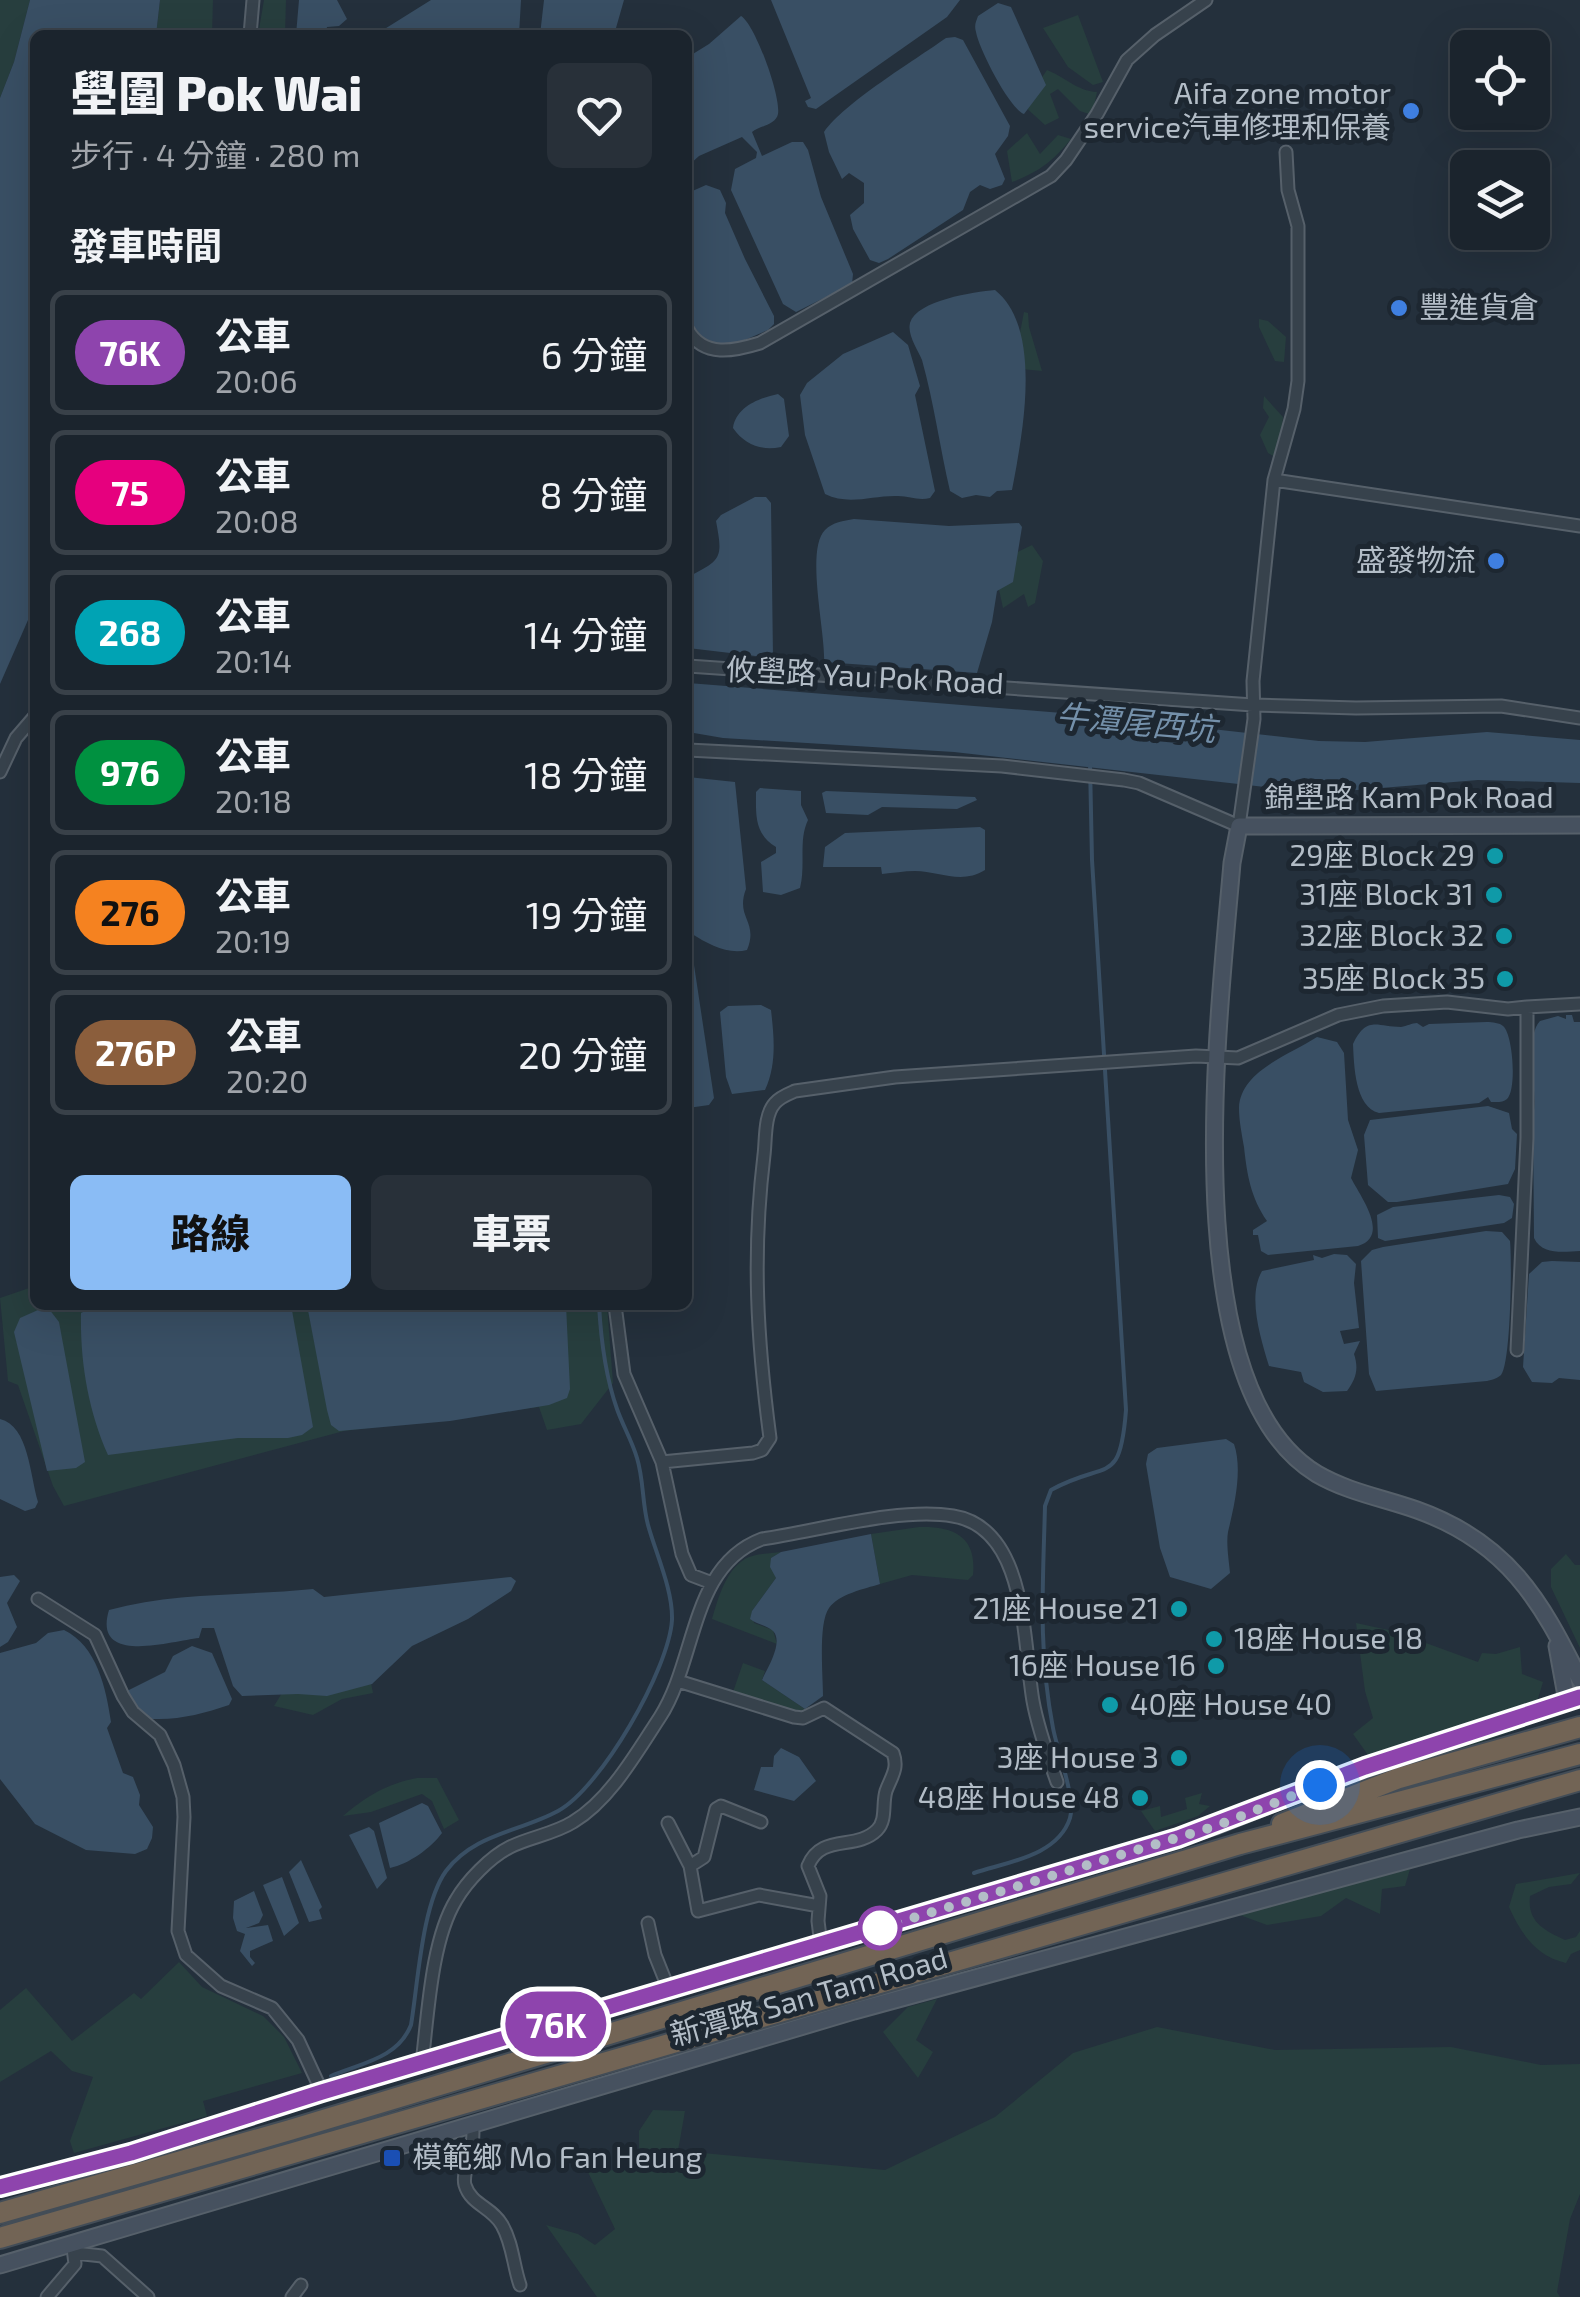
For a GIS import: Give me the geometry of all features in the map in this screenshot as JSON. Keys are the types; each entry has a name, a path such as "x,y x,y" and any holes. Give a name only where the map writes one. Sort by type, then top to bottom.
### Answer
{"highway":[{"path":"1240,1844 1314,1809 1399,1778 1580,1727"},
{"path":"0,2213 290,2130 1240,1844 1580,1754"},
{"path":"0,2238 1580,1780"},
{"path":"1468,1812 1580,1796"}],"street":[{"path":"250,30 253,0"},
{"path":"692,334 704,347 731,352 760,342 1051,176 1066,160 1127,60 1206,0"},
{"path":"692,750 1002,766 1139,783 1242,813 1274,480 1294,409 1299,346 1298,226 1288,190 1286,152"},
{"path":"1274,480 1580,526"},
{"name":"攸壆路 Yau Pok Road","path":"692,666 1253,704 1356,708 1501,706 1580,718"},
{"path":"0,772 16,738 30,722"},
{"name":"錦壆路 Kam Pok Road","path":"1538,1599 1512,1569 1445,1523 1343,1487 1304,1465 1274,1433 1262,1413 1243,1367 1230,1316 1221,1252 1213,1144 1217,1058 1232,864 1242,813 1580,825"},
{"path":"662,1462 754,1453 762,1450 770,1438 755,1302 758,1198 768,1119 775,1103 794,1091 895,1077 1246,1056 1327,1020 1383,1006 1447,1002 1508,1010 1580,1004"},
{"path":"1517,1350 1527,1138 1527,1007"},
{"path":"616,1310 624,1374 662,1462 682,1554 690,1576 712,1583"},
{"path":"422,2063 442,1934 456,1900 482,1868 506,1848 576,1820 603,1796 672,1700 712,1583 730,1556 762,1538 924,1514 956,1516 996,1540 1015,1585 1033,1700 1057,1782"},
{"path":"38,1598 95,1634 122,1696 133,1712 157,1732 174,1764 183,1796 178,1931 186,1956 221,1986 272,2008 298,2040 322,2092"},
{"path":"1538,1599 1580,1680"},
{"path":"0,2187 131,2153 322,2092 1216,1826 1365,1767 1574,1699 1538,1599"},
{"path":"678,1682 803,1718 824,1708 893,1753 896,1768 877,1830 866,1837 823,1847 812,1857 809,1874 818,1891 822,1945"},
{"path":"690,1866 704,1857 716,1809 721,1806 760,1822"},
{"name":"新潭路 San Tam Road","path":"0,2265 73,2248 472,2123 854,2011 1518,1830 1580,1817"},
{"path":"668,1822 690,1866 698,1911 759,1895 820,1906"},
{"path":"648,1923 669,1990"},
{"path":"472,2123 473,2150 465,2184 472,2201 495,2214 502,2224 511,2243 520,2285"},
{"path":"47,2297 76,2264 73,2248 102,2256 148,2297"},
{"path":"292,2297 301,2284"}],"green space":[{"path":"0,0 30,0 0,98"},
{"path":"160,0 213,0 212,30 157,30"},
{"path":"264,0 286,0 285,30 259,30"},
{"path":"1078,15 1103,82 1093,85 1068,67 1043,28"},
{"path":"1047,70 1097,92 1092,115 1080,111 1058,89 1050,94 1059,118 1045,125 1023,105"},
{"path":"1027,133 1040,154 1058,135 1071,139 1045,165 1012,182 1007,151"},
{"path":"1024,312 1028,313 1042,371 1021,369 1017,348"},
{"path":"1259,319 1268,321 1286,337 1284,362 1275,361"},
{"path":"1264,396 1283,417 1280,451 1275,457 1268,453 1260,435 1269,417 1263,408"},
{"path":"1032,545 1043,561 1035,603 1028,607 1024,594 1003,608 996,576 1003,559"},
{"path":"30,1288 30,1310 607,1310 613,1383 581,1424 547,1430 539,1407 344,1431 64,1506 53,1486 18,1385 8,1381 0,1298"},
{"path":"919,1527 952,1531 967,1542 973,1575 968,1580 912,1575 880,1584 871,1534"},
{"path":"781,1552 771,1558 776,1578 752,1611 754,1623 773,1630 777,1644 712,1619 734,1568 749,1557"},
{"path":"1566,1554 1575,1565 1580,1565 1580,1648 1551,1587 1551,1569"},
{"path":"1356,1623 1393,1631 1478,1662 1482,1653 1496,1654 1520,1647 1522,1674 1543,1682 1530,1725 1383,1776 1353,1734 1373,1718 1365,1691"},
{"path":"743,1663 765,1671 762,1680 805,1709 796,1713 733,1692"},
{"path":"369,1673 373,1693 342,1699 313,1715 274,1706 287,1685"},
{"path":"417,1778 437,1778 459,1820 444,1829 432,1801 422,1794 371,1812 343,1816 377,1792"},
{"path":"1202,1793 1199,1804 1210,1806 1198,1816 1155,1831 1141,1811 1160,1806 1161,1817 1187,1809 1185,1798"},
{"path":"1410,1869 1405,1886 1382,1889 1380,1914 1346,1898 1321,1916 1267,1925 1237,1914"},
{"path":"1580,1873 1571,1884 1549,1887 1530,1896 1531,1912 1544,1929 1565,1940 1576,1937 1580,1931 1580,1950 1571,1954 1566,1963 1546,1955 1531,1942 1509,1907 1516,1884"},
{"path":"179,1962 202,1987 263,2016 284,2037 302,2073 203,2101 207,2116 74,2153 70,2141 93,2077 72,2071 51,2051 0,2082 0,2010 26,1988 72,2041 134,1993 141,1999"},
{"path":"937,1999 916,2040 933,2052 918,2078 883,2032 908,2007"},
{"path":"1157,2027 1275,2050 1451,2047 1541,2065 1580,2064 1580,2194 1570,2219 1557,2292 1560,2297 597,2297 546,2225 578,2234 595,2245 615,2229 588,2172 639,2168 639,2131 653,2110 685,2111 676,2162 703,2153 885,2170 995,2117 1073,2053"}],"water":[{"path":"30,0 160,0 157,30 30,30 30,615 0,684 0,98"},
{"path":"299,0 337,0 347,19 326,30 296,30"},
{"path":"431,0 521,0 519,30 383,30"},
{"path":"544,0 624,0 615,30 541,30"},
{"path":"771,0 960,0 947,17 816,109 808,107 805,101 811,98"},
{"path":"998,3 1011,7 1046,85 1024,114 996,77 976,32 978,16"},
{"path":"741,16 747,22 760,46 778,105 774,121 752,132 762,156 792,142 803,142 853,274 852,284 796,312 783,304 731,190 735,169 756,158 757,152 742,137 692,162 692,55"},
{"path":"946,38 963,40 1010,126 995,154 1005,179 1002,185 990,189 980,185 970,192 963,210 888,259 879,263 870,260 850,215 864,203 864,183 849,173 842,179 824,132 881,82"},
{"path":"706,185 720,190 726,203 725,213 774,316 774,324 768,330 731,346 717,348 706,342 692,324 692,191"},
{"path":"995,290 1010,308 1020,330 1025,356 1020,442 1012,490 997,491 990,497 962,498 950,491 922,360 909,328 915,315 934,303"},
{"path":"893,332 908,345 920,386 915,395 935,491 930,498 922,499 843,499 825,494 805,435 800,395 807,383 843,354"},
{"path":"778,394 784,399 789,436 781,447 748,443 733,428 739,414 756,401"},
{"path":"755,497 766,497 771,503 773,658 692,648 692,575 717,556 716,521"},
{"path":"854,519 949,526 1019,523 1022,527 1013,582 997,591 977,673 824,662 816,573 819,540 831,525"},
{"name":"牛潭尾西坑","path":"692,683 1087,715 1319,741 1365,742 1487,732 1580,740 1580,783 1478,780 1345,791 1265,787 954,752 723,738 692,733"},
{"path":"692,777 735,782 746,889 743,907 750,940 747,950 740,951 711,945 692,934"},
{"path":"760,788 801,791 801,805 808,820 803,836 800,888 781,895 763,892 761,862 776,853 776,847 758,823 756,792"},
{"path":"822,793 977,800 957,809 882,807 868,815 826,813"},
{"path":"980,827 985,830 985,870 976,874 882,874 881,867 823,867 825,847 845,833"},
{"path":"692,963 714,1098 709,1105 692,1107"},
{"path":"761,1005 771,1010 774,1050 769,1080 765,1090 732,1094 726,1077 720,1012 728,1006"},
{"path":"1566,1015 1580,1022 1580,1251 1560,1252 1542,1247 1534,1238 1532,1053 1540,1021 1558,1016 1566,1019"},
{"path":"1487,1022 1503,1026 1509,1040 1513,1074 1510,1094 1505,1100 1491,1102 1488,1097 1479,1103 1379,1113 1365,1103 1357,1084 1353,1044 1363,1029 1373,1025 1401,1027 1417,1023 1423,1027"},
{"path":"1317,1037 1337,1042 1344,1053 1348,1120 1358,1150 1351,1178 1370,1215 1372,1234 1358,1246 1268,1255 1261,1251 1258,1235 1253,1235 1253,1230 1267,1221 1248,1177 1239,1108 1242,1095 1257,1074"},
{"path":"1488,1106 1509,1113 1517,1134 1515,1169 1508,1184 1397,1202 1388,1202 1368,1185 1364,1135 1370,1120"},
{"path":"1510,1197 1514,1204 1512,1218 1504,1223 1385,1241 1378,1238 1377,1215 1393,1207"},
{"path":"1502,1232 1510,1241 1509,1332 1501,1375 1487,1381 1376,1391 1369,1374 1361,1261 1372,1250 1383,1247"},
{"path":"1313,1255 1322,1258 1347,1255 1356,1264 1359,1328 1340,1331 1344,1344 1360,1341 1354,1354 1356,1374 1347,1391 1323,1392 1304,1382 1301,1372 1269,1366 1257,1318 1256,1293 1262,1271 1314,1260"},
{"path":"1542,1262 1580,1262 1580,1380 1532,1382 1523,1367 1529,1274"},
{"path":"38,1310 50,1310 59,1322 85,1462 76,1468 47,1471 14,1332 20,1318"},
{"path":"292,1310 313,1427 288,1438 238,1438 108,1455 90,1403 81,1313"},
{"path":"308,1310 566,1310 570,1389 567,1398 549,1405 450,1421 339,1431 331,1425"},
{"path":"0,1419 10,1424 23,1441 38,1502 35,1508 25,1511 0,1499"},
{"path":"1226,1439 1234,1444 1238,1465 1227,1537 1230,1573 1211,1589 1170,1577 1160,1548 1146,1464 1148,1454 1157,1448"},
{"path":"871,1534 880,1584 845,1596 829,1608 822,1637 823,1696 805,1709 762,1680 774,1655 776,1636 771,1629 750,1619 776,1578 770,1567 771,1558 781,1552"},
{"path":"14,1575 20,1581 7,1603 17,1627 0,1647 0,1577"},
{"path":"511,1577 516,1581 511,1591 468,1619 412,1646 372,1684 327,1696 242,1696 233,1686 214,1628 202,1628 199,1638 137,1646 112,1638 107,1627 109,1610 159,1600 313,1589 324,1597"},
{"path":"64,1630 85,1646 98,1669 111,1722 107,1728 123,1773 133,1777 140,1795 139,1805 153,1827 147,1849 135,1854 86,1850 35,1824 0,1779 0,1653"},
{"path":"192,1646 212,1653 232,1699 229,1705 184,1717 136,1717 127,1691 165,1672 173,1656"},
{"path":"781,1748 799,1757 816,1781 794,1801 754,1790 761,1767 773,1767 774,1756"},
{"path":"422,1803 428,1806 442,1833 419,1855 390,1868 379,1823"},
{"path":"369,1827 374,1831 387,1878 377,1889 349,1835"},
{"path":"301,1860 322,1907 322,1919 309,1922 289,1872"},
{"path":"282,1877 299,1923 284,1936 263,1885"},
{"path":"254,1891 263,1915 259,1923 246,1928 268,1925 273,1941 250,1951 255,1963 252,1966 240,1951 245,1934 237,1931 233,1918 234,1901"}],"waterway":[{"path":"974,1873 1043,1849 1064,1831 1070,1818 1070,1799 1045,1672 1045,1506 1051,1490 1107,1468 1114,1461 1120,1451 1126,1410 1092,860 1090,764"},
{"path":"331,2076 378,2058 405,2036 411,2025 426,1923 446,1871 483,1841 558,1811 575,1798 594,1778 630,1725 659,1667 672,1620 670,1597 648,1525 637,1458 609,1383 599,1310"}],"bus line":[{"name":"76K","path":"0,2187 131,2153 322,2092 1178,1838 1365,1767 1580,1697"}],"place":[{"name":"Aifa zone motor service汽車修理和保養","path":"1411,111"},
{"name":"豐進貨倉","path":"1399,308"},
{"name":"盛發物流","path":"1496,561"},
{"name":"29座 Block 29","path":"1495,856"},
{"name":"31座 Block 31","path":"1494,895"},
{"name":"32座 Block 32","path":"1504,936"},
{"name":"35座 Block 35","path":"1505,979"},
{"name":"21座 House 21","path":"1179,1609"},
{"name":"18座 House 18","path":"1214,1639"},
{"name":"16座 House 16","path":"1216,1666"},
{"name":"40座 House 40","path":"1110,1705"},
{"name":"3座 House 3","path":"1179,1758"},
{"name":"48座 House 48","path":"1140,1798"},
{"name":"模範鄉 Mo Fan Heung","path":"392,2158"}],"route":[{"path":"880,1928 1216,1826 1320,1785"}]}
